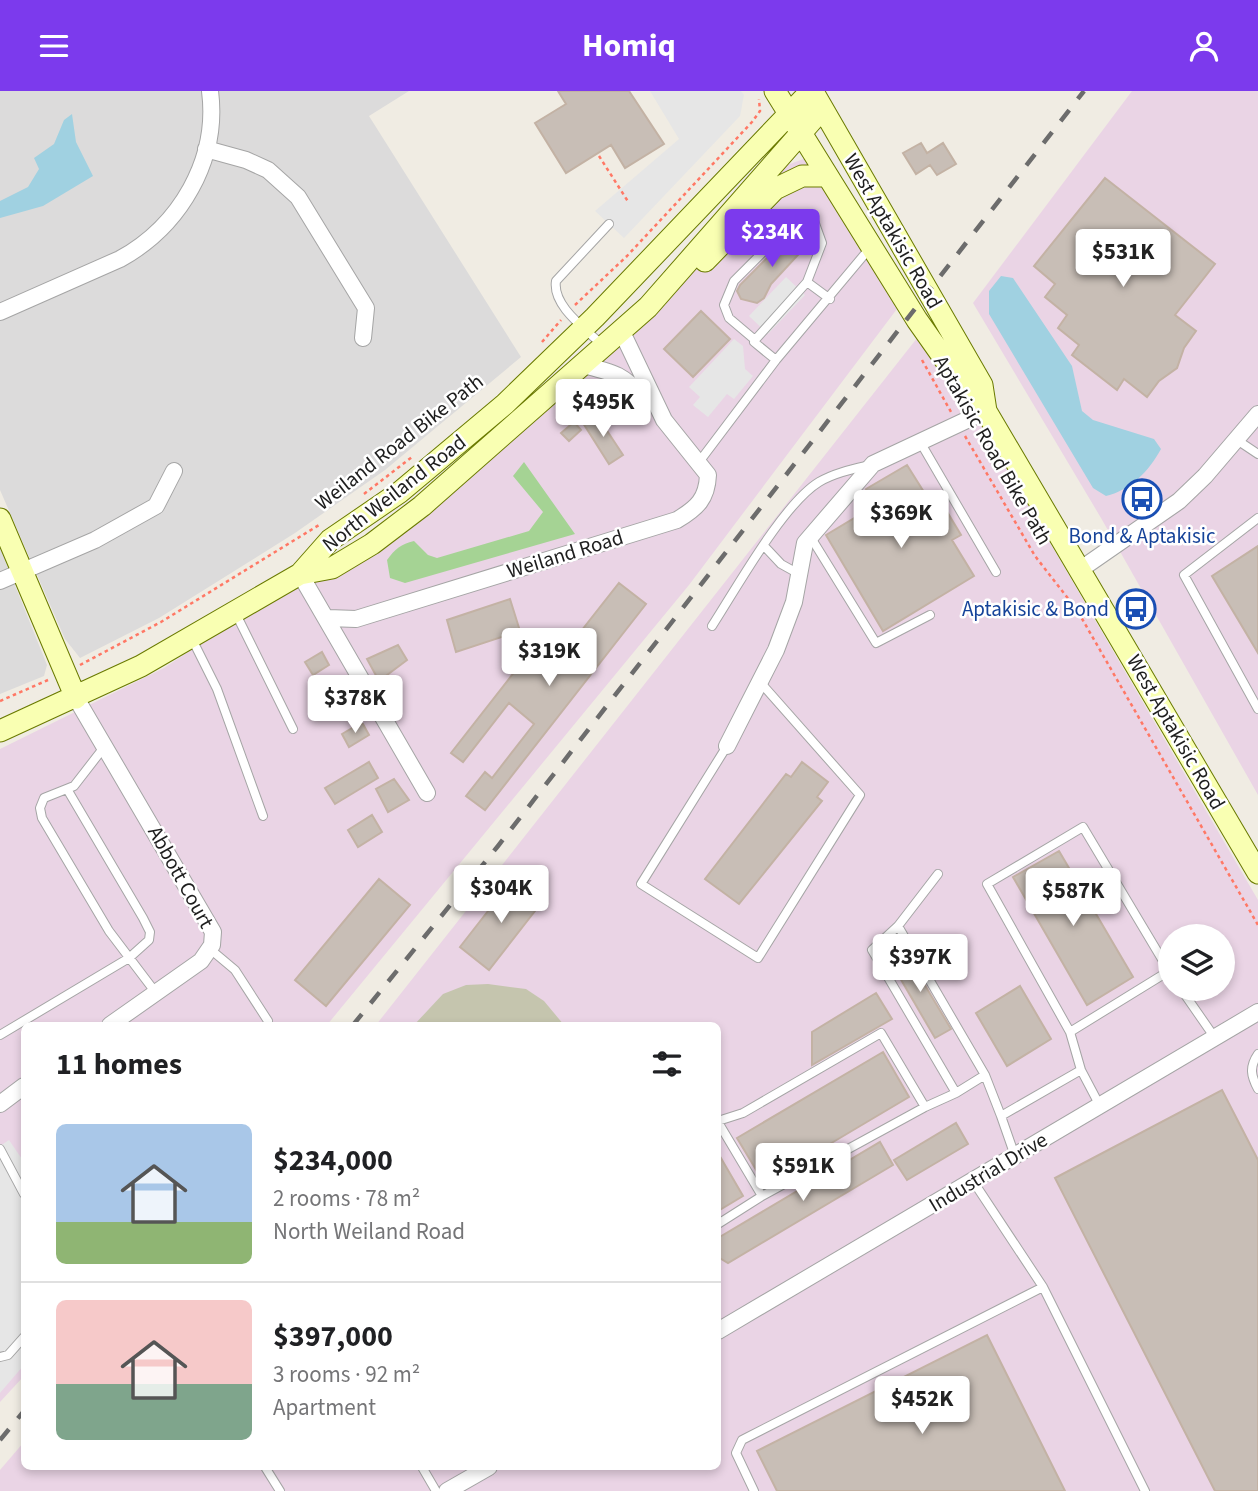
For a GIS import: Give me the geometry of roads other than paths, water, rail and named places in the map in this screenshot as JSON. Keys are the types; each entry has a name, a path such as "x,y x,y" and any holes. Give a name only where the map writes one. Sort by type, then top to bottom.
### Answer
{"main road":[{"name":"West Aptakisic Road","path":"775,91 871,246 964,386 986,411 1258,873"},
{"name":"West Aptakisic Road","path":"815,97 982,385 986,411"},
{"name":"North Weiland Road","path":"300,574 332,568 372,544 422,506 602,345 649,307 815,97"},
{"name":"North Weiland Road","path":"300,574 330,540 400,492 505,404 795,122"},
{"path":"621,330 649,317 775,190 802,176 827,176"},
{"path":"0,519 76,698"},
{"path":"0,731 76,698 191,637 300,574"}],"street":[{"path":"0,312 139,249 174,215 191,191 206,149 213,110 211,91"},
{"path":"206,149 246,160 268,170 298,197 366,308 363,338"},
{"name":"Weiland Road","path":"621,330 664,420"},
{"name":"Weiland Road","path":"328,618 356,619 677,520 693,511 704,499 708,475 699,462 628,379 617,373 581,365"},
{"path":"727,746 760,682 794,602 804,543 873,464 919,440 986,411"},
{"path":"1081,569 1179,501 1258,414"},
{"path":"0,581 94,540 156,506 174,471"},
{"path":"300,574 328,618 427,793"},
{"name":"Abbott Court","path":"76,698 213,932 210,949 201,961 114,1022"},
{"name":"Industrial Drive","path":"721,1330 1258,1012"},
{"path":"0,1104 21,1088"},
{"path":"447,1491 484,1470"}],"lane":[{"path":"755,340 807,282 821,243 813,218 801,214 734,281 724,305 729,318 776,360"},
{"path":"602,345 568,313 554,289 556,281 610,224"},
{"path":"699,462 776,360 830,299 871,246"},
{"path":"807,282 830,299"},
{"path":"919,440 996,572"},
{"path":"1237,440 1258,454"},
{"path":"712,626 806,492 818,482 873,464"},
{"path":"1258,518 1184,575 1258,709"},
{"path":"810,536 876,643 930,615"},
{"path":"765,547 780,565 799,573"},
{"path":"235,612 292,729"},
{"path":"191,637 217,689 263,816"},
{"path":"727,746 641,884 758,958 860,795 760,682"},
{"path":"105,746 89,770 67,789 44,798 40,808 42,818 109,931 156,993"},
{"path":"22,1022 128,958 144,946 149,932 67,789"},
{"path":"1100,1106 1081,1070 1070,1031 987,884 1083,827 1158,952"},
{"path":"938,874 898,926 872,950 956,1093"},
{"path":"898,926 985,1075 1015,1156"},
{"path":"210,949 235,970 268,1021"},
{"path":"1070,1031 1158,979"},
{"path":"1189,1001 1215,1038"},
{"path":"0,1035 21,1022"},
{"path":"721,1121 762,1103 881,1033 925,1107"},
{"path":"1258,1054 1252,1063 1252,1070 1258,1089"},
{"path":"1001,1116 1081,1070"},
{"path":"721,1222 762,1196 985,1075"},
{"path":"721,1127 762,1196"},
{"path":"0,1149 4,1168 21,1190"},
{"path":"973,1181 1043,1287 1144,1491"},
{"path":"754,1491 736,1453 742,1440 1043,1287"},
{"path":"0,1357 8,1355 21,1340"},
{"path":"267,1470 280,1491"},
{"path":"424,1470 436,1491"}],"water":[{"path":"72,114 76,142 93,176 43,206 0,218 0,201 28,187 39,169 34,158 54,144 64,120"},
{"path":"1001,276 1013,278 1072,366 1082,411 1093,420 1154,439 1161,449 1145,472 1123,489 1106,496 1093,488 989,314 989,291"}],"railway":[{"path":"355,1022 498,846 1084,91"},
{"path":"0,1440 21,1415"}],"place":[{"name":"Bond & Aptakisic","path":"1142,499"},
{"name":"Aptakisic & Bond","path":"1136,609"}]}
